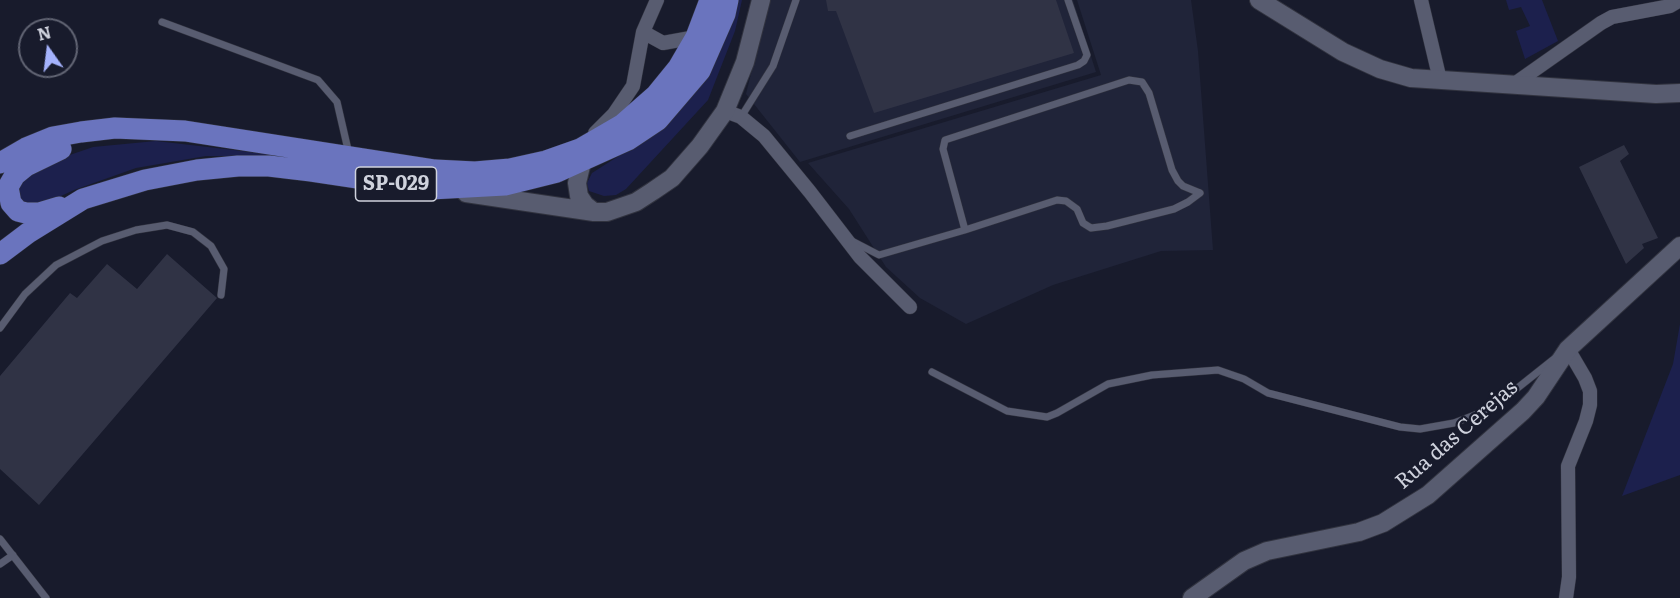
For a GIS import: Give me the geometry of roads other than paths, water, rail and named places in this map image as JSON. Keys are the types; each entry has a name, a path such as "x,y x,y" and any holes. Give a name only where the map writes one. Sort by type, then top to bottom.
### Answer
{"highway":[{"name":"SP-029","path":"115,128 44,155 26,166 15,175 8,187 11,203 18,211 39,213 145,180 197,170 238,166 269,166 311,171 431,189 505,185 531,180 581,155 623,124 656,95 678,68 696,37 710,0"},
{"name":"SP-029","path":"0,163 26,148 53,138 115,128 185,131 435,170 476,172 510,169 581,155 628,140 658,120 700,70 726,14 728,0"},
{"name":"SP-029","path":"0,254 28,233 83,199"}],"main road":[{"path":"431,189 594,212 607,212 636,202 672,178 700,146 733,114 761,0"},
{"path":"1259,0 1343,52 1380,69 1411,78 1656,94 1680,93"},
{"path":"581,155 577,183 579,196 594,212"},
{"name":"Rua das Cerejas","path":"1192,598 1244,561 1267,551 1359,532 1383,523 1428,495 1529,404 1568,349 1680,246"}],"street":[{"path":"581,155 633,86 642,32 657,0"},
{"path":"1421,0 1440,80"},
{"path":"1514,85 1601,23 1612,18 1670,6 1680,0"},
{"path":"642,32 663,43 696,37"},
{"path":"733,114 764,136 860,257 910,307"},
{"path":"1566,598 1569,577 1568,466 1590,405 1590,391 1585,378 1568,349"}],"lane":[{"path":"733,114 773,66 796,0"},
{"path":"850,135 1078,65 1087,55 1068,0"},
{"path":"162,22 318,80 337,102 350,157"},
{"path":"846,238 879,255 965,230 1057,200 1066,201 1077,209 1083,223 1091,228 1107,226 1174,208 1200,193 1183,186 1178,180 1172,170 1149,93 1142,82 1129,80 945,140 943,149 965,230"},
{"path":"0,328 25,294 56,266 102,241 136,230 167,225 194,232 211,246 224,269 221,295"},
{"path":"932,372 1007,411 1047,417 1108,384 1152,375 1218,370 1244,379 1260,390 1276,395 1400,427 1420,429 1454,423 1480,413 1510,394 1568,349"},
{"path":"0,539 46,598"},
{"path":"0,564 13,555"}]}
